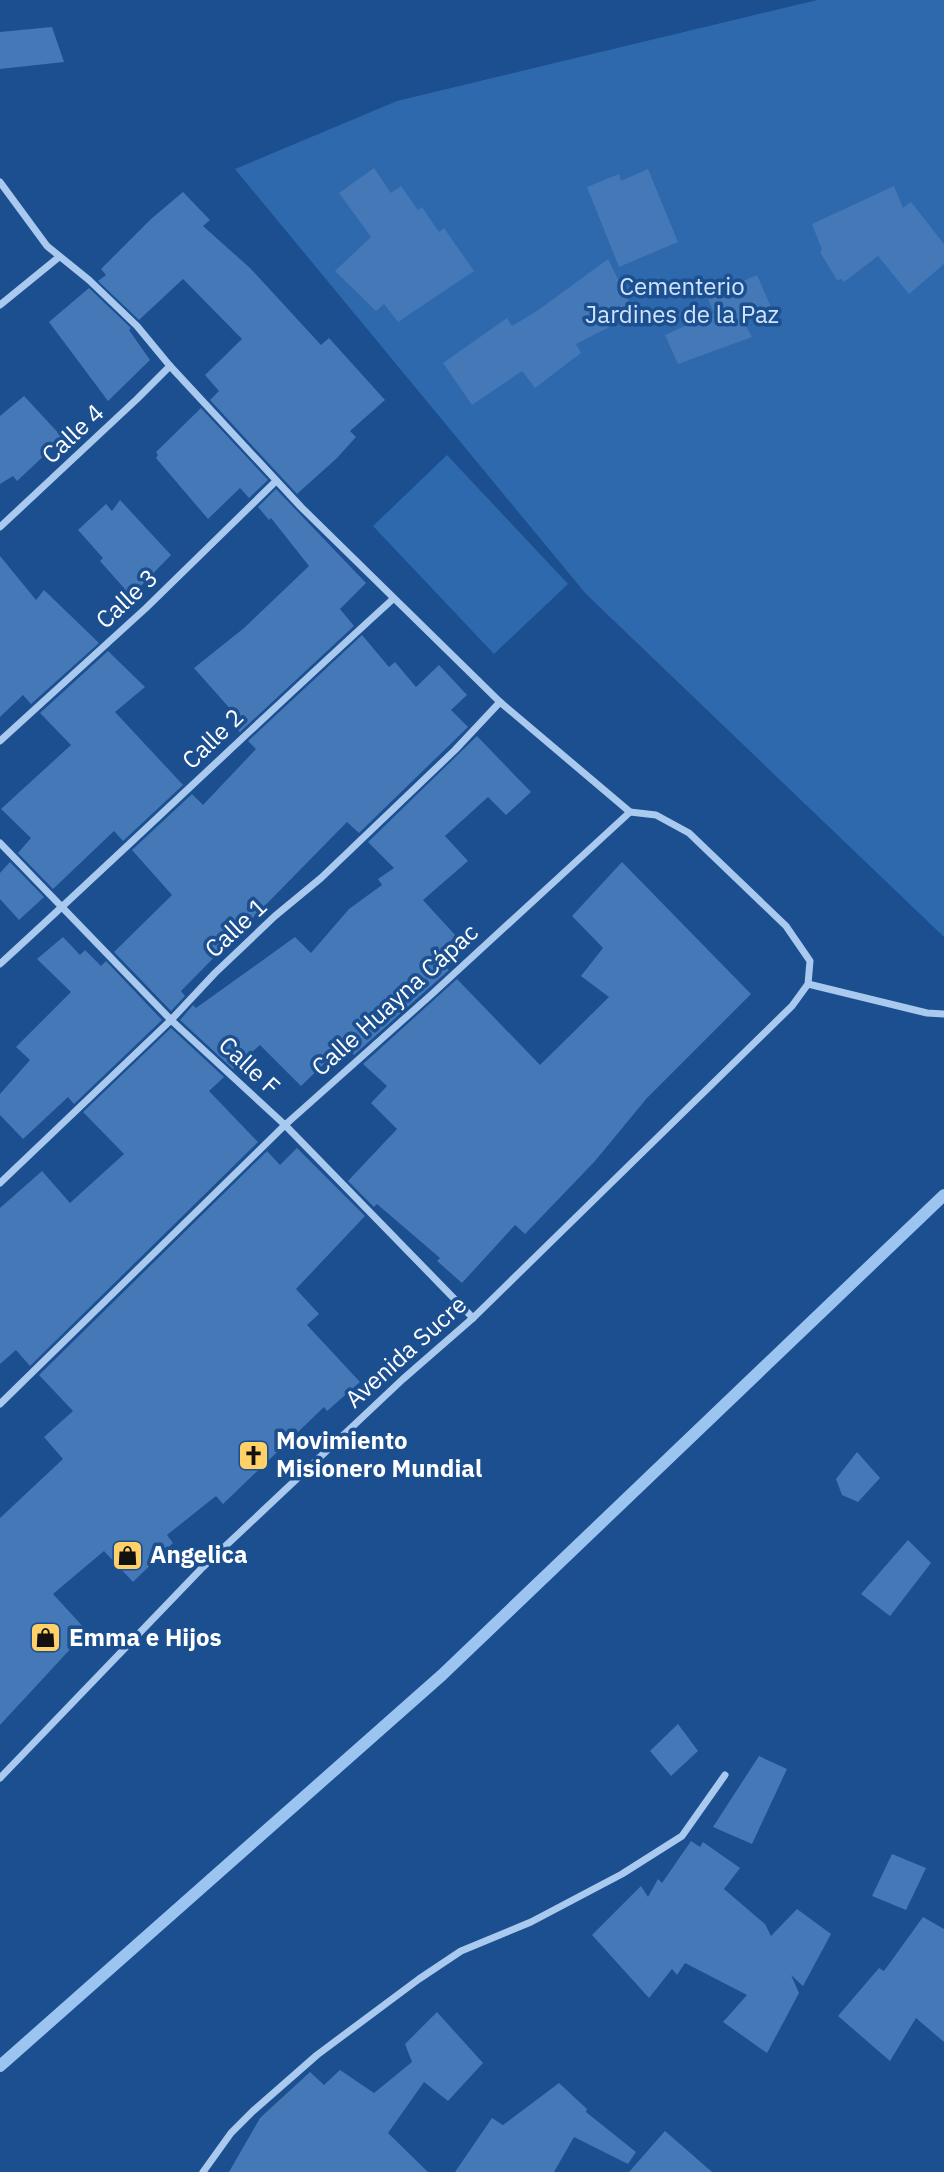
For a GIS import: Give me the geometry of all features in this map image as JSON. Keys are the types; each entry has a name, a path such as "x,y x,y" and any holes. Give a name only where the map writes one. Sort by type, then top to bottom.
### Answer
{"street":[{"path":"0,182 47,246 89,280 137,326 170,366 276,481 500,702 630,812 656,815 689,833 786,926 810,961 807,984 926,1013 944,1014"},
{"path":"0,305 58,257"},
{"name":"Calle 4","path":"0,527 170,366"},
{"name":"Calle 3","path":"0,741 146,608 276,481"},
{"name":"Calle 2","path":"0,964 285,696 393,599"},
{"name":"Calle 1","path":"0,1183 171,1020 255,935 321,878 455,750 500,702"},
{"name":"Calle Huayna Cápac","path":"0,1404 285,1125 432,995 630,812"},
{"name":"Calle F","path":"0,843 171,1020 285,1125 473,1318"},
{"name":"Avenida Sucre","path":"0,1778 211,1560 403,1379 473,1318 782,1015 807,984"},
{"path":"202,2172 231,2133 317,2055 461,1951 531,1922 622,1874 682,1836 725,1775"}],"green space":[{"name":"Cementerio Jardines de la Paz","path":"817,0 944,0 944,937 586,594 235,169 397,101"},
{"path":"447,455 568,584 494,654 373,526"}],"building":[{"path":"52,27 64,62 0,69 0,32"},
{"path":"374,168 391,193 401,186 418,210 422,207 439,232 444,228 474,271 398,322 384,304 376,311 335,271 371,237 339,193"},
{"path":"648,169 678,242 619,267 587,187 619,174 621,181"},
{"path":"894,186 903,208 911,202 944,244 944,264 909,294 878,256 844,282 842,279 837,280 820,252 822,250 812,224"},
{"path":"183,192 210,220 203,226 250,268 321,345 329,338 385,400 350,431 356,437 337,458 297,494 210,400 219,391 205,375 242,339 183,279 139,320 98,281 106,275 101,269 151,219"},
{"path":"608,259 635,314 576,344 581,353 535,388 522,371 472,405 443,363 507,318 512,326 537,311"},
{"path":"757,275 771,307 742,319 752,337 678,364 665,335 714,313 707,297"},
{"path":"89,288 131,328 129,330 150,360 108,401 49,322"},
{"path":"24,396 63,438 17,481 13,476 0,484 0,416"},
{"path":"201,408 268,480 249,498 240,488 208,519 156,458 156,452"},
{"path":"276,489 366,583 340,609 354,626 240,732 234,727 240,720 194,668 244,628 309,566 271,518 269,520 258,507"},
{"path":"120,500 171,555 131,596 100,561 103,558 78,530 106,504 112,511"},
{"path":"0,556 36,600 44,590 99,643 31,704 23,695 0,717"},
{"path":"362,635 389,667 395,662 416,687 439,665 467,695 451,710 468,727 359,833 347,822 181,991 185,996 171,1011 114,952 172,895 132,850 192,794 203,805 256,749 248,741"},
{"path":"108,651 145,687 115,712 183,785 123,841 114,831 53,889 18,853 31,838 1,809 71,745 40,713"},
{"path":"477,736 531,792 506,815 488,797 445,836 468,861 423,900 456,936 435,956 449,970 354,1055 344,1045 301,1086 260,1045 233,1069 180,1020 193,1005 196,1008 295,937 311,953 349,909 382,885 378,879 394,868 368,842"},
{"path":"10,862 44,897 19,920 0,899 0,873"},
{"path":"622,862 751,994 647,1098 595,1161 525,1234 515,1225 462,1283 437,1261 440,1258 377,1204 374,1207 348,1181 397,1129 371,1103 387,1086 363,1064 457,979 540,1065 609,997 581,976 603,948 572,916"},
{"path":"63,937 80,955 85,950 101,966 106,961 162,1020 74,1104 68,1097 23,1139 0,1115 0,1094 30,1060 16,1047 71,992 37,959"},
{"path":"171,1028 224,1077 209,1091 258,1142 30,1366 16,1350 0,1364 0,1208 42,1171 70,1203 124,1154 83,1112"},
{"path":"297,1148 365,1216 296,1289 319,1314 307,1325 360,1382 327,1411 324,1407 223,1504 216,1496 167,1535 173,1543 133,1582 104,1551 53,1594 87,1631 0,1725 0,1518 63,1459 44,1437 73,1411 39,1375 267,1151 280,1165"},
{"path":"857,1452 880,1478 858,1502 842,1495 836,1479"},
{"path":"908,1540 931,1563 890,1616 861,1594"},
{"path":"678,1724 698,1751 671,1776 650,1751"},
{"path":"759,1756 787,1769 752,1844 713,1827"},
{"path":"691,1841 700,1847 703,1842 740,1868 724,1889 765,1924 771,1936 797,1909 831,1934 803,1986 791,1975 799,1993 767,2053 723,2022 747,1995 685,1963 677,1975 672,1969 649,1998 592,1935 641,1886 648,1897 658,1879 662,1883"},
{"path":"892,1854 926,1868 906,1910 872,1896"},
{"path":"923,1917 944,1929 944,2042 916,2018 890,2061 838,2016 879,1968 884,1971"},
{"path":"437,2012 483,2063 448,2101 424,2082 388,2133 428,2172 229,2172 260,2118 310,2072 324,2085 340,2070 374,2093 412,2062 405,2044"},
{"path":"559,2083 587,2109 586,2112 636,2152 628,2164 574,2137 554,2172 455,2172 492,2118 503,2125"},
{"path":"665,2131 712,2172 629,2172"}],"waterway":[{"path":"0,2066 442,1675 944,1195"}],"place":[{"name":"Movimiento Misionero Mundial","path":"253,1455"},
{"name":"Angelica","path":"127,1555"},
{"name":"Emma e Hijos","path":"46,1638"}]}
